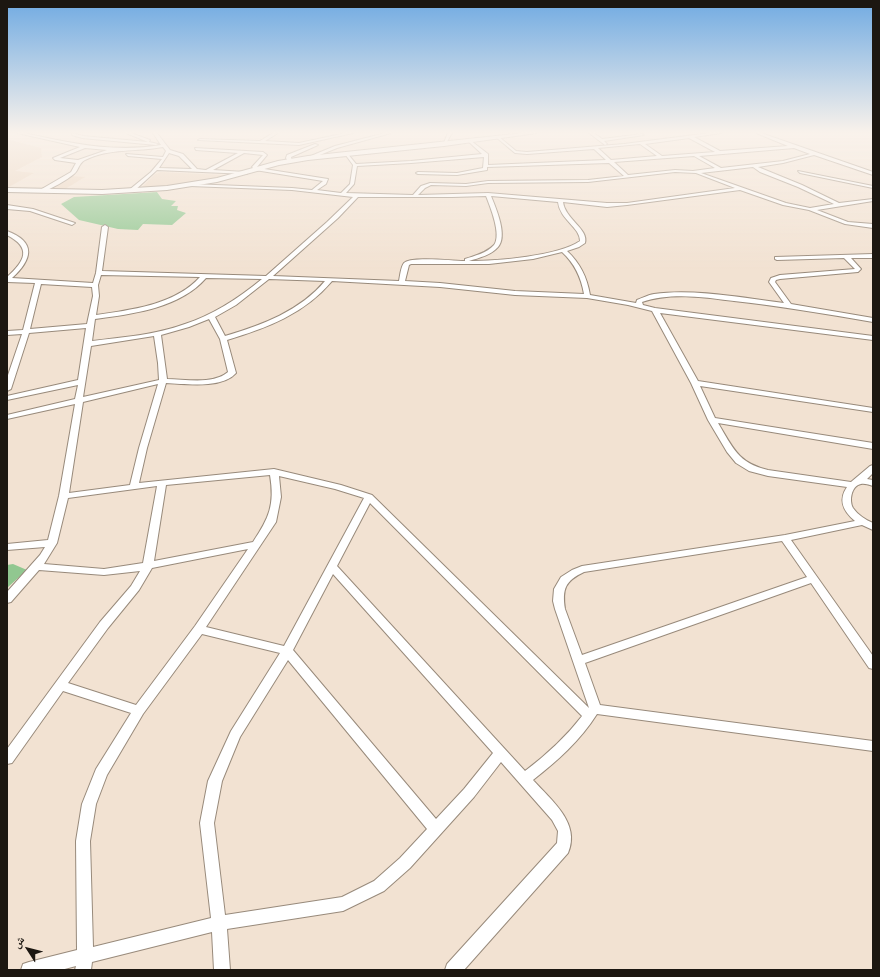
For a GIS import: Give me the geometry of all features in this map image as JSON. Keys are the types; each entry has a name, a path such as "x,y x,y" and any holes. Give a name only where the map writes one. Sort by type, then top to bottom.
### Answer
{"street":[{"path":"42,191 63,179"},
{"path":"131,191 145,179"},
{"path":"7,190 102,192 131,191 190,185 219,179"},
{"path":"313,191 326,180 317,179"},
{"path":"342,194 352,184 353,179"},
{"path":"444,184 453,179"},
{"path":"415,195 426,185 466,185 492,182 588,181 612,179"},
{"path":"713,179 785,204 810,209 847,224 873,226"},
{"path":"781,179 837,204"},
{"path":"830,179 873,188"},
{"path":"190,185 313,191 357,196 446,196 488,194 616,205 707,194 742,188"},
{"path":"457,263 487,252 497,246 499,233 495,214 488,194"},
{"path":"88,344 157,333 188,326 211,316 239,300 267,277 357,196"},
{"path":"402,282 406,264 409,262 457,263 534,258 577,246 584,242 584,239 579,229 562,213 560,200"},
{"path":"810,209 873,200"},
{"path":"7,207 27,209 72,223"},
{"path":"7,599 44,557 52,543 64,496 96,296 94,285 99,272 105,227"},
{"path":"7,232 24,244 28,257 22,266 7,280"},
{"path":"7,241 17,238"},
{"path":"563,250 579,267 585,282 587,296"},
{"path":"789,306 774,285 773,280 780,277 856,271 858,269 857,267 845,256"},
{"path":"777,258 845,256 872,257"},
{"path":"99,272 402,282 515,293 587,296 640,305 655,310 873,338"},
{"path":"92,317 134,310 164,302 201,282 205,275"},
{"path":"223,339 261,327 302,306 322,289 330,279"},
{"path":"7,280 94,285"},
{"path":"7,389 26,332 39,281"},
{"path":"640,305 639,301 643,297 664,294 745,300 873,320"},
{"path":"655,310 695,383 712,420 739,461 752,469 768,473 856,483 873,483"},
{"path":"7,417 163,381 208,382 226,378 232,373 223,339 211,316"},
{"path":"7,333 90,326"},
{"path":"134,486 143,448 163,381 162,363 157,333"},
{"path":"7,398 82,382"},
{"path":"695,383 873,410"},
{"path":"712,420 873,446"},
{"path":"873,468 846,493 846,501 850,512 863,522 873,527"},
{"path":"64,496 134,486 274,472 324,483 369,497 592,712 873,746"},
{"path":"84,963 83,841 88,804 101,773 139,711 199,629 258,544 271,522 276,507 278,492 274,472"},
{"path":"7,759 104,625 135,588 148,566 162,483"},
{"path":"222,970 219,923 208,823 215,780 235,735 287,651 369,497"},
{"path":"592,712 578,661 558,599 558,590 571,574 582,569 785,538 863,522"},
{"path":"785,538 873,665"},
{"path":"7,547 52,543"},
{"path":"36,566 104,572 148,566 258,544"},
{"path":"333,567 500,754 525,779 557,816 563,825 566,835 563,848 453,970"},
{"path":"578,661 813,579"},
{"path":"199,629 287,651 436,828"},
{"path":"60,685 139,711"},
{"path":"525,779 556,754 592,712"},
{"path":"29,970 84,963 219,923 343,904 379,886 405,862 469,793 500,754"}],"shaded area":[{"path":"7,179 24,179 7,188"},
{"path":"68,179 82,179 62,191 49,190"},
{"path":"150,179 215,179 194,184 140,189"}],"green space":[{"path":"157,192 162,199 176,201 171,206 178,206 177,210 186,213 172,225 143,224 138,230 118,229 79,220 61,204 74,197"},
{"path":"13,564 27,570 7,588 7,565"}]}
